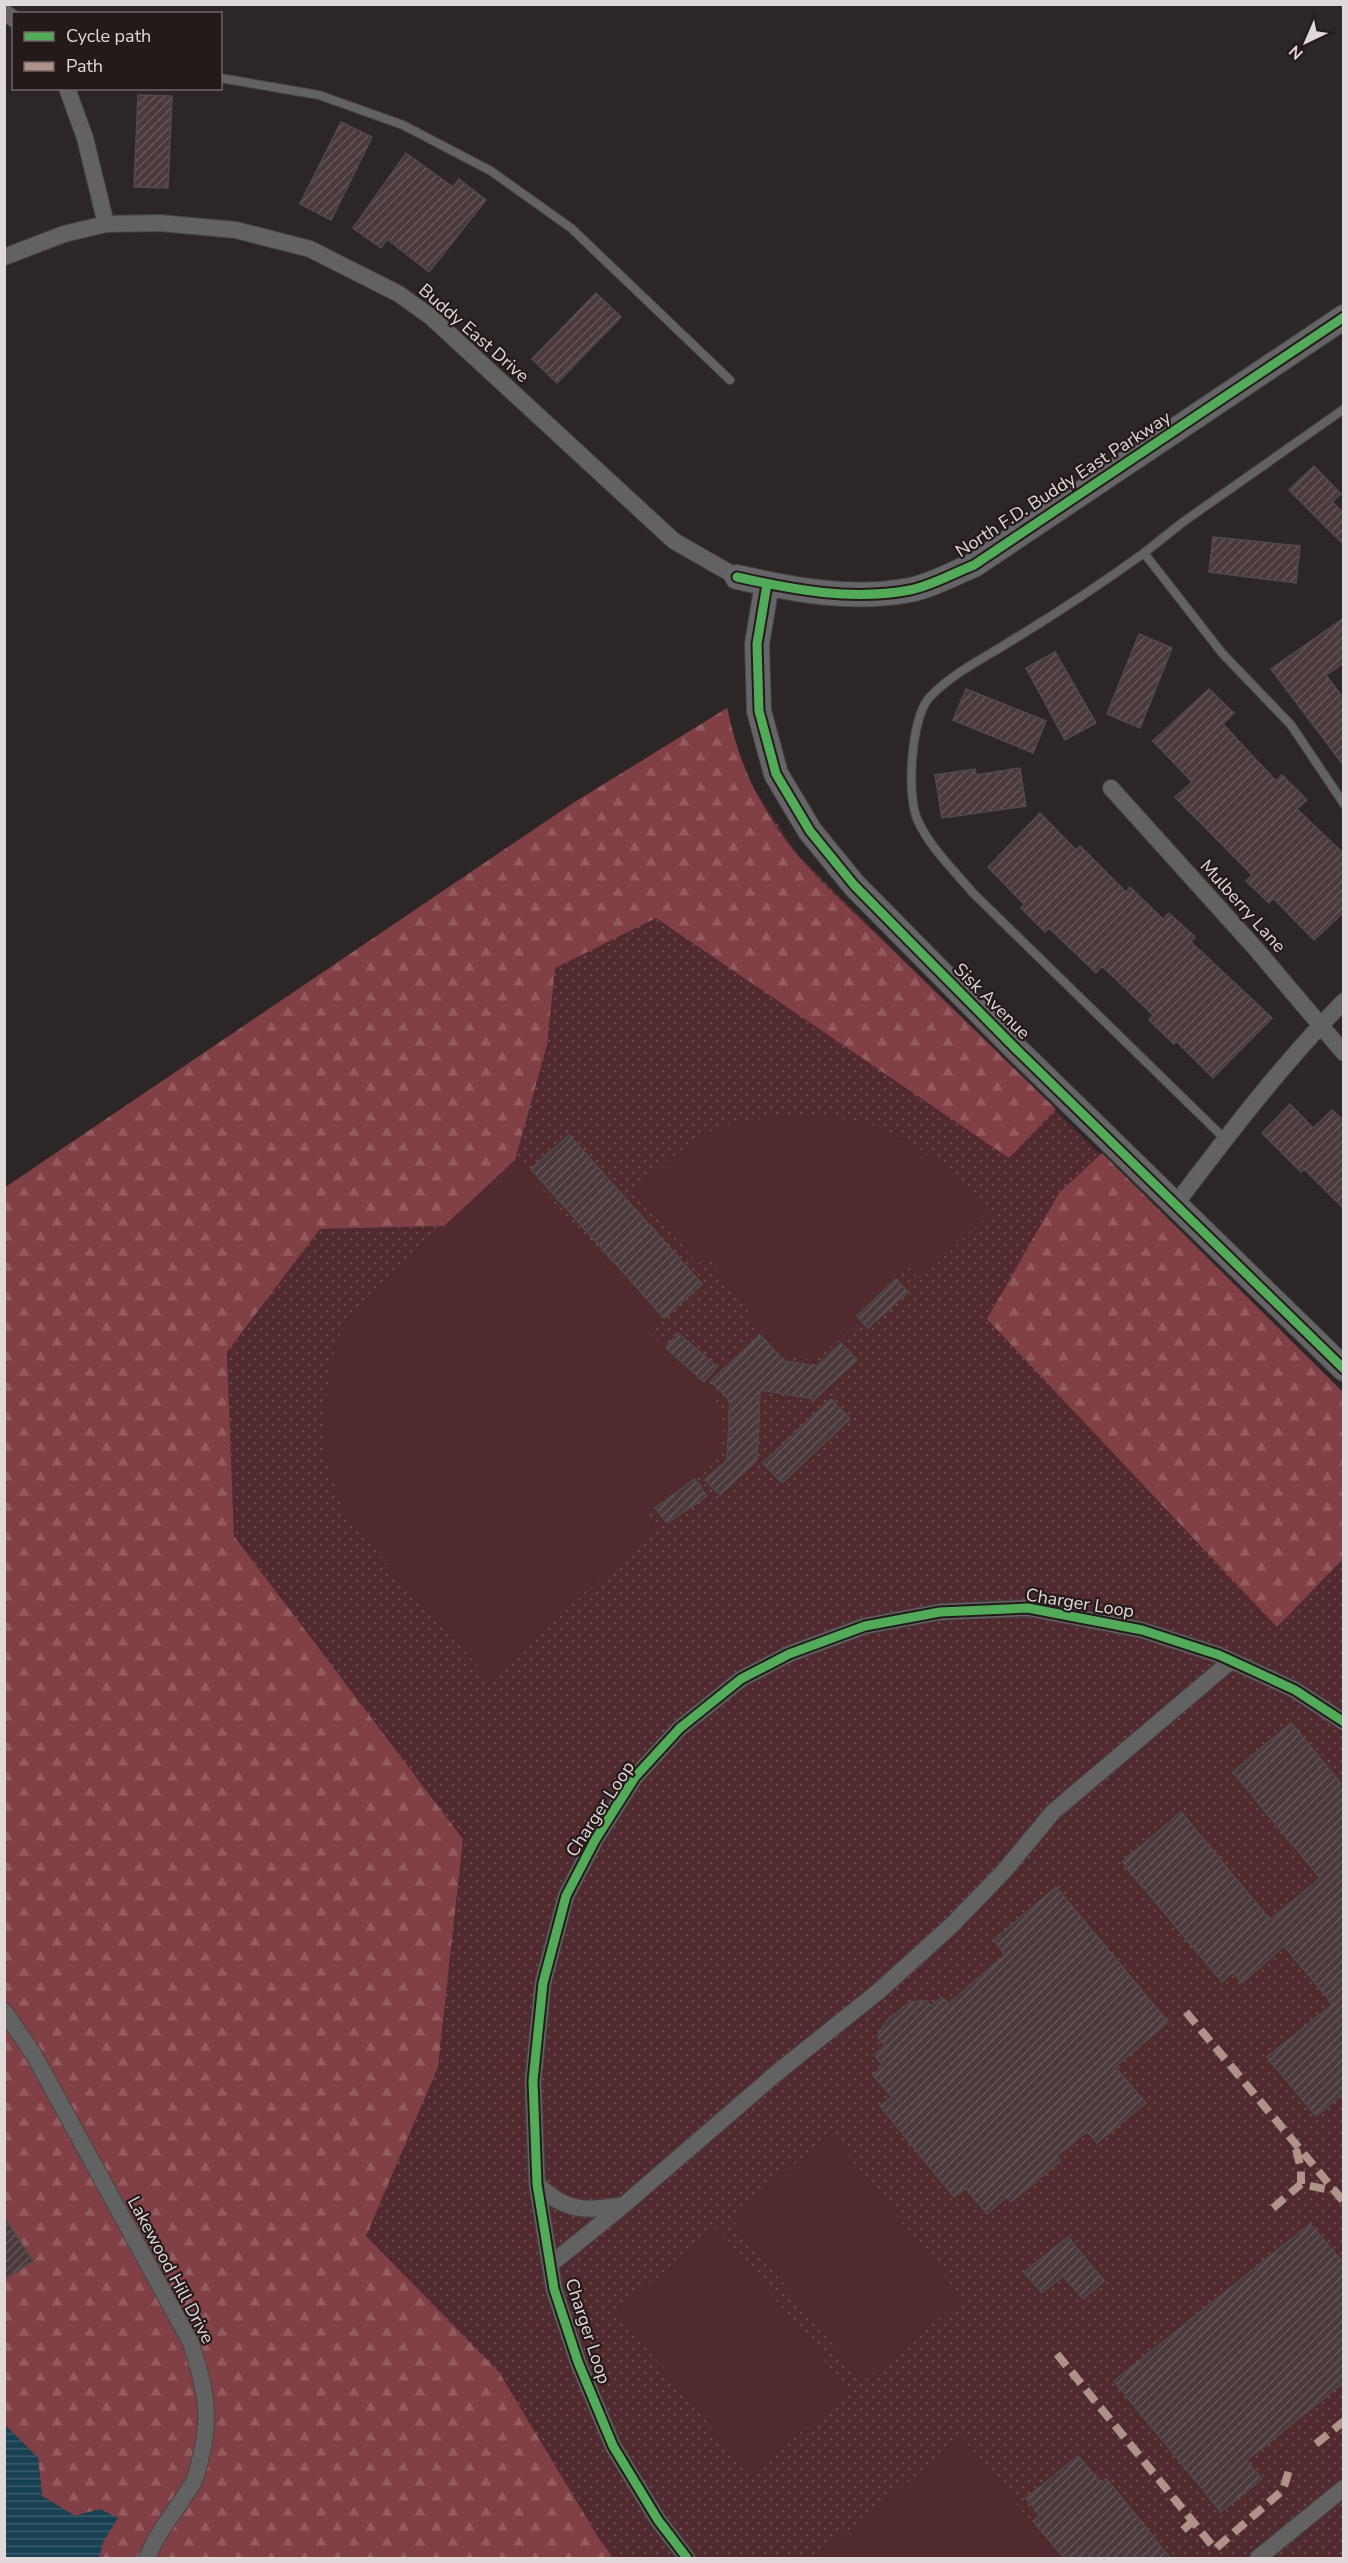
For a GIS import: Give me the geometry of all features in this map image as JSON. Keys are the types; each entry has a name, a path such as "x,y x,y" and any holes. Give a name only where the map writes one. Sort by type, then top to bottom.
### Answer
{"street":[{"path":"68,90 85,138 106,224"},
{"name":"Buddy East Drive","path":"4,257 64,234 106,224 160,223 236,231 310,249 399,294 431,317 674,541 737,577"},
{"name":"North F.D. Buddy East Parkway","path":"737,577 822,594 885,592 912,590 974,565 1344,317"},
{"name":"Sisk Avenue","path":"767,584 757,644 759,711 776,774 810,831 854,885 1016,1049 1344,1369"},
{"name":"Mulberry Lane","path":"1111,788 1256,949 1344,1053"},
{"path":"1175,1205 1319,1026 1344,1002"},
{"name":"Charger Loop","path":"687,2559 658,2520 613,2446 578,2361 555,2289 537,2184 533,2082 543,1983 566,1896 595,1840 635,1777 681,1728 741,1679 789,1654 865,1626 940,1612 1028,1608 1142,1630 1231,1661 1295,1690 1344,1722"},
{"path":"551,2264 779,2071 905,1968 1005,1870 1053,1812 1231,1661"},
{"name":"Lakewood Hill Drive","path":"4,2011 34,2055 191,2343 203,2383 208,2414 205,2442 195,2480 152,2546 147,2559"},
{"path":"537,2184 553,2199 575,2208 595,2209 624,2204"},
{"path":"1258,2559 1344,2488"}],"lane":[{"path":"222,78 319,95 403,126 491,171 571,228 730,380"},
{"path":"1226,1139 973,893 925,835 916,819 910,786 918,724 928,699 959,674 1105,582 1183,522 1344,409"},
{"path":"1144,553 1222,653 1291,725 1344,804"}],"shaded area":[{"path":"727,708 736,749 752,786 799,856 1343,1395 1343,2558 613,2558 598,2537 499,2372 365,2236 438,2067 463,1839 234,1536 227,1352 320,1229 444,1226 547,1045 570,805"},
{"path":"790,1115 853,1120 890,1132 937,1162 990,1213 920,1280 908,1267 857,1316 860,1320 815,1361 788,1355 747,1312 750,1309 707,1257 698,1263 635,1193 679,1152 707,1133 737,1123"},
{"path":"515,1160 662,1321 651,1335 691,1369 711,1391 721,1414 723,1426 719,1450 705,1472 684,1489 645,1514 655,1530 489,1679 352,1524 340,1501 325,1456 326,1399 335,1345 355,1310"},
{"path":"831,2134 963,2299 863,2382 730,2217"},
{"path":"718,2228 850,2392 750,2475 616,2311"},
{"path":"963,2438 1060,2558 814,2558"}],"green space":[{"path":"727,708 734,737 749,778 762,804 793,850 836,896 1056,1109 1009,1158 656,918 555,968 547,1045 515,1160 444,1226 320,1229 227,1352 234,1536 463,1839 438,2067 366,2236 499,2372 598,2537 613,2558 99,2558 103,2542 100,2509 75,2516 42,2496 38,2458 5,2425 4,1188 570,805"},
{"path":"1102,1153 1343,1392 1343,1559 1277,1627 987,1319 1059,1193"}],"water":[{"path":"5,2425 38,2458 42,2496 75,2516 100,2509 118,2518 103,2542 99,2558 5,2558"}],"building":[{"path":"138,95 172,96 168,188 134,187"},
{"path":"341,122 372,137 331,220 300,204"},
{"path":"406,153 453,187 459,179 486,200 429,272 387,239 381,248 353,228"},
{"path":"596,293 621,317 557,383 532,359"},
{"path":"1314,466 1341,494 1332,502 1344,513 1344,545 1289,490"},
{"path":"1213,537 1300,546 1296,583 1209,572"},
{"path":"1344,618 1344,663 1326,675 1344,699 1344,766 1271,669"},
{"path":"1139,634 1172,648 1140,728 1107,714"},
{"path":"1055,652 1096,723 1065,740 1026,668"},
{"path":"966,689 1046,721 1033,753 953,720"},
{"path":"1209,689 1234,713 1223,724 1276,781 1282,775 1307,800 1297,809 1344,854 1344,912 1314,940 1273,898 1269,903 1246,881 1252,875 1175,797 1192,782 1153,741"},
{"path":"1020,768 1026,806 942,818 935,775 975,769 976,775"},
{"path":"1040,813 1076,850 1080,846 1126,892 1130,887 1163,919 1169,913 1195,937 1191,942 1272,1018 1213,1078 1176,1041 1174,1044 1149,1020 1153,1015 1102,966 1096,973 1049,928 1045,932 1021,908 1024,904 988,867"},
{"path":"1290,1104 1313,1128 1332,1110 1344,1121 1344,1209 1304,1169 1301,1172 1262,1133"},
{"path":"569,1135 702,1284 664,1318 531,1169"},
{"path":"896,1279 908,1292 868,1328 857,1316"},
{"path":"678,1333 717,1367 704,1382 666,1348"},
{"path":"760,1335 784,1361 817,1366 841,1343 857,1360 815,1399 760,1390 757,1460 720,1495 705,1480 727,1460 730,1401 711,1381"},
{"path":"831,1399 850,1419 782,1483 763,1463"},
{"path":"695,1479 707,1496 667,1523 655,1508"},
{"path":"1291,1723 1344,1787 1344,2093 1316,2116 1267,2057 1333,2004 1284,1946 1242,1983 1233,1972 1222,1982 1122,1862 1181,1812 1270,1920 1320,1878 1233,1772"},
{"path":"1056,1887 1168,2022 1115,2067 1146,2103 1097,2143 1087,2131 1057,2156 1060,2161 1011,2202 1007,2197 987,2214 966,2188 954,2197 880,2106 892,2097 873,2075 883,2066 874,2055 885,2046 877,2036 888,2019 911,2002 927,2001 931,2006 942,1997 948,2004 1005,1955 994,1940"},
{"path":"4,2217 33,2261 4,2279"},
{"path":"1310,2224 1344,2263 1344,2382 1246,2461 1262,2479 1221,2512 1114,2381"},
{"path":"1068,2237 1104,2281 1083,2299 1063,2276 1042,2293 1024,2272"},
{"path":"1078,2456 1101,2483 1106,2478 1171,2559 1065,2559 1033,2521 1040,2515 1026,2498"}],"marked path":[{"path":"1186,2012 1344,2202"},
{"path":"1296,2149 1301,2169 1301,2184"},
{"path":"1273,2208 1301,2184 1335,2191"},
{"path":"1057,2354 1215,2549 1283,2490 1290,2467"},
{"path":"1316,2444 1344,2421"},
{"path":"1183,2530 1193,2521"}],"cycle path":[{"path":"737,577 823,593 888,593 926,586 974,565 1344,317"},
{"path":"767,584 757,644 759,711 776,774 810,831 854,885 1016,1049 1344,1369"},
{"path":"687,2558 658,2520 613,2446 578,2362 554,2289 537,2184 533,2081 543,1983 566,1896 595,1840 635,1777 680,1728 741,1679 789,1654 865,1626 940,1612 1028,1608 1142,1630 1219,1655 1241,1665 1295,1690 1344,1722"}]}
